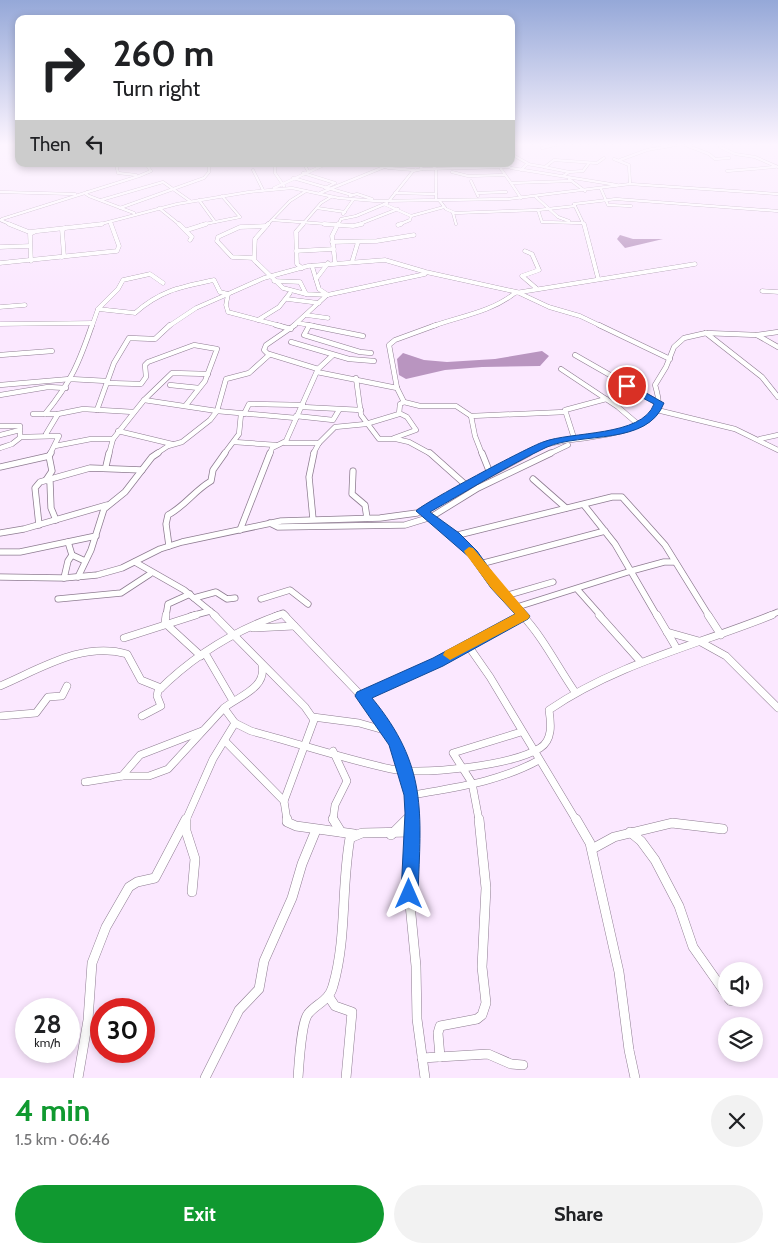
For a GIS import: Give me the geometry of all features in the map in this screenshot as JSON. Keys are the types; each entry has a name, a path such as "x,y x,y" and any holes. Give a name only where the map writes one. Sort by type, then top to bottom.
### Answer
{"street":[{"path":"0,220 79,194"},
{"path":"90,194 133,213"},
{"path":"101,200 120,194"},
{"path":"120,208 159,194"},
{"path":"181,194 190,201"},
{"path":"0,220 6,221 25,231 34,232 110,222 133,213 234,194"},
{"path":"299,194 253,240 253,258 274,281 290,293 327,295 430,273"},
{"path":"323,194 353,200 396,201 480,200 558,194"},
{"path":"389,201 394,194"},
{"path":"436,194 444,207 454,213 538,210 575,206"},
{"path":"478,194 480,200"},
{"path":"519,194 521,198"},
{"path":"604,194 609,205 631,206"},
{"path":"343,199 352,195 373,199 370,201"},
{"path":"187,230 191,227 240,217 222,196"},
{"path":"306,294 300,282 300,268 294,235 304,221 331,197"},
{"path":"536,197 558,217 571,223"},
{"path":"575,206 574,203 578,202 606,199 778,211"},
{"path":"199,200 215,222"},
{"path":"335,262 332,242 333,234 341,219 340,217 353,200"},
{"path":"376,201 411,216 444,207"},
{"path":"341,219 356,216 381,204 396,201"},
{"path":"575,206 583,223 598,278"},
{"path":"159,208 187,230 192,237 190,240"},
{"path":"317,208 345,212"},
{"path":"272,220 304,221 338,226 362,224 398,209"},
{"path":"538,210 542,222 583,223"},
{"path":"454,213 456,224"},
{"path":"398,225 410,220 411,216"},
{"path":"0,263 119,250 110,222"},
{"path":"253,258 233,258 223,245 217,241 218,237 240,227 266,226"},
{"path":"62,257 64,256 62,230 65,228"},
{"path":"31,261 30,234 34,232"},
{"path":"332,242 358,242 414,235"},
{"path":"352,262 358,242"},
{"path":"0,247 30,246"},
{"path":"296,251 334,250"},
{"path":"525,251 532,254 539,270 522,276 536,288"},
{"path":"97,410 114,363 130,337 155,339 166,328 196,308 269,276 335,262 385,260 430,273 517,292 549,307 580,316 670,359"},
{"path":"316,279 328,263"},
{"path":"566,412 471,416 456,406 420,406 404,402 397,388 389,345 392,341 447,321 478,313 505,301 517,292 695,264"},
{"path":"312,266 311,269 319,289 327,295"},
{"path":"45,414 66,388 88,342 92,323 98,310 118,289 123,280 150,274 163,283"},
{"path":"98,310 136,312 151,299 172,289 212,280 216,281 220,292 228,294"},
{"path":"274,281 300,282"},
{"path":"762,292 778,292"},
{"path":"258,320 279,307 290,293"},
{"path":"228,294 226,305 228,312 291,329"},
{"path":"327,295 291,329 266,345 264,350 269,354 318,370 356,378 376,385 397,388"},
{"path":"287,299 318,303"},
{"path":"0,307 25,305"},
{"path":"306,315 328,318"},
{"path":"0,324 92,323"},
{"path":"298,323 363,336"},
{"path":"309,326 304,335 360,352 371,353"},
{"path":"0,578 64,578 113,572 169,546 270,523 313,519 412,515 546,444 620,432 639,425 656,410 659,403 655,385 670,359 674,347 681,340 706,333 757,335 778,332"},
{"path":"706,333 762,377 778,397"},
{"path":"757,335 778,347"},
{"path":"291,342 356,361 374,361"},
{"path":"0,385 70,379 141,384 146,377 146,363 194,345 217,349 208,374 186,405"},
{"path":"0,355 52,351"},
{"path":"78,577 96,536 100,515 109,504 125,492 152,458 172,444 184,440 217,411 226,378 249,373 269,354"},
{"path":"240,530 272,448 282,444 318,370 333,355"},
{"path":"575,355 659,403"},
{"path":"560,369 606,399 639,425"},
{"path":"106,466 113,439 118,431 144,400 172,373 208,374"},
{"path":"313,519 309,477 311,458 319,443 335,427 366,424 401,414 407,417 416,430 394,438 380,440 366,424 361,410 356,378"},
{"path":"170,385 199,388"},
{"path":"0,395 48,387 66,388"},
{"path":"574,438 566,412 567,408 606,399"},
{"path":"144,400 242,414 334,420 339,410"},
{"path":"401,414 400,405 404,402"},
{"path":"169,546 166,524 168,515 181,508 196,490 209,483 213,470 239,434 242,414 249,404 361,410"},
{"path":"33,414 58,414 83,410 134,412"},
{"path":"656,410 727,428 759,439 778,450"},
{"path":"46,434 58,414"},
{"path":"471,416 475,436 490,473"},
{"path":"0,426 19,426 20,437"},
{"path":"0,435 20,430"},
{"path":"118,431 172,444"},
{"path":"0,448 12,444 20,437 46,434 59,436 49,456 52,471 46,480"},
{"path":"759,439 778,435"},
{"path":"394,438 423,447 467,486"},
{"path":"55,446 91,439 113,439"},
{"path":"234,442 319,443"},
{"path":"270,523 278,527 396,527 431,517 478,488 568,445"},
{"path":"0,467 49,456"},
{"path":"39,525 35,488 46,480 79,469 106,466 142,470"},
{"path":"353,471 352,494 365,504 367,518"},
{"path":"533,479 566,508"},
{"path":"46,480 50,482 52,508 56,520"},
{"path":"454,536 612,497 625,498 660,539 721,635"},
{"path":"0,533 39,525 109,504"},
{"path":"584,505 605,531 631,571 677,649"},
{"path":"422,511 454,536 480,564 505,596 517,607 536,630 575,692"},
{"path":"480,564 605,531"},
{"path":"0,552 20,552 96,536"},
{"path":"68,542 72,555 85,561"},
{"path":"64,578 68,561 72,555"},
{"path":"135,562 150,574 192,596 210,611 236,634 262,665 307,708 313,717 313,725 284,801 284,811 287,822 290,825 354,834 390,835 412,832"},
{"path":"517,607 631,571 664,562 675,562"},
{"path":"58,599 121,593 150,574"},
{"path":"505,596 553,582"},
{"path":"577,589 641,662"},
{"path":"261,599 290,590 308,604"},
{"path":"165,623 168,604 192,596 216,592 227,600 235,598"},
{"path":"124,638 165,623 210,611"},
{"path":"412,795 505,776 537,756 550,736 550,710 575,692 641,662 721,635 778,612"},
{"path":"142,716 160,706 157,696 161,688 203,654 246,629 284,614 314,648 362,696 391,732 412,795 413,813 409,894 416,966 417,1020 425,1078"},
{"path":"362,696 438,662 467,644 524,616"},
{"path":"165,623 203,654 233,701"},
{"path":"246,629 294,626"},
{"path":"667,632 699,641 733,662 778,708"},
{"path":"467,644 497,688 521,732 592,849 598,886 619,972 629,1050 635,1078"},
{"path":"0,686 50,664 88,652 108,649 127,654 140,680 161,688"},
{"path":"85,782 122,776 149,776 168,769 224,708 249,692 264,678 265,673 262,665"},
{"path":"0,716 36,713 48,697 62,696 67,686"},
{"path":"224,708 236,723 252,732 404,770 463,768 537,756"},
{"path":"313,717 359,723 391,732"},
{"path":"78,1078 88,1020 90,977 94,953 129,887 137,882 155,878 186,818 213,759 236,723"},
{"path":"122,776 132,760 145,751 167,745 204,730"},
{"path":"440,1057 438,1034 440,1026 477,1019 486,1009 482,967 486,888 477,804 472,783 453,756 454,751 521,732"},
{"path":"225,741 284,801"},
{"path":"333,752 346,781 335,805 332,818 341,832"},
{"path":"390,835 413,813"},
{"path":"186,818 186,831 195,859 192,892"},
{"path":"592,849 630,832 656,828 672,823 723,830"},
{"path":"205,1078 240,1010 259,989 264,961 292,898 302,864 316,830"},
{"path":"630,832 641,841 655,860 679,906 689,940 718,982"},
{"path":"298,1078 299,1053 307,1015 329,997 342,940 347,846 354,834"},
{"path":"329,997 335,1006 352,1012 346,1078"},
{"path":"422,1058 495,1055 506,1064 522,1065"}],"shaded area":[{"path":"620,235 633,239 663,239 625,248 617,239"},
{"path":"542,351 549,356 540,366 445,370 406,379 399,375 397,359 403,353 424,360 447,362 495,359"}],"slow traffic":[{"path":"450,655 497,628 524,616 495,585 469,551"}],"route":[{"path":"409,894 413,813 412,795 391,732 362,696 438,662 467,644 524,616 495,585 473,554 454,536 422,511 546,444 583,436 620,432 639,425 656,410 659,403 627,386"}]}
